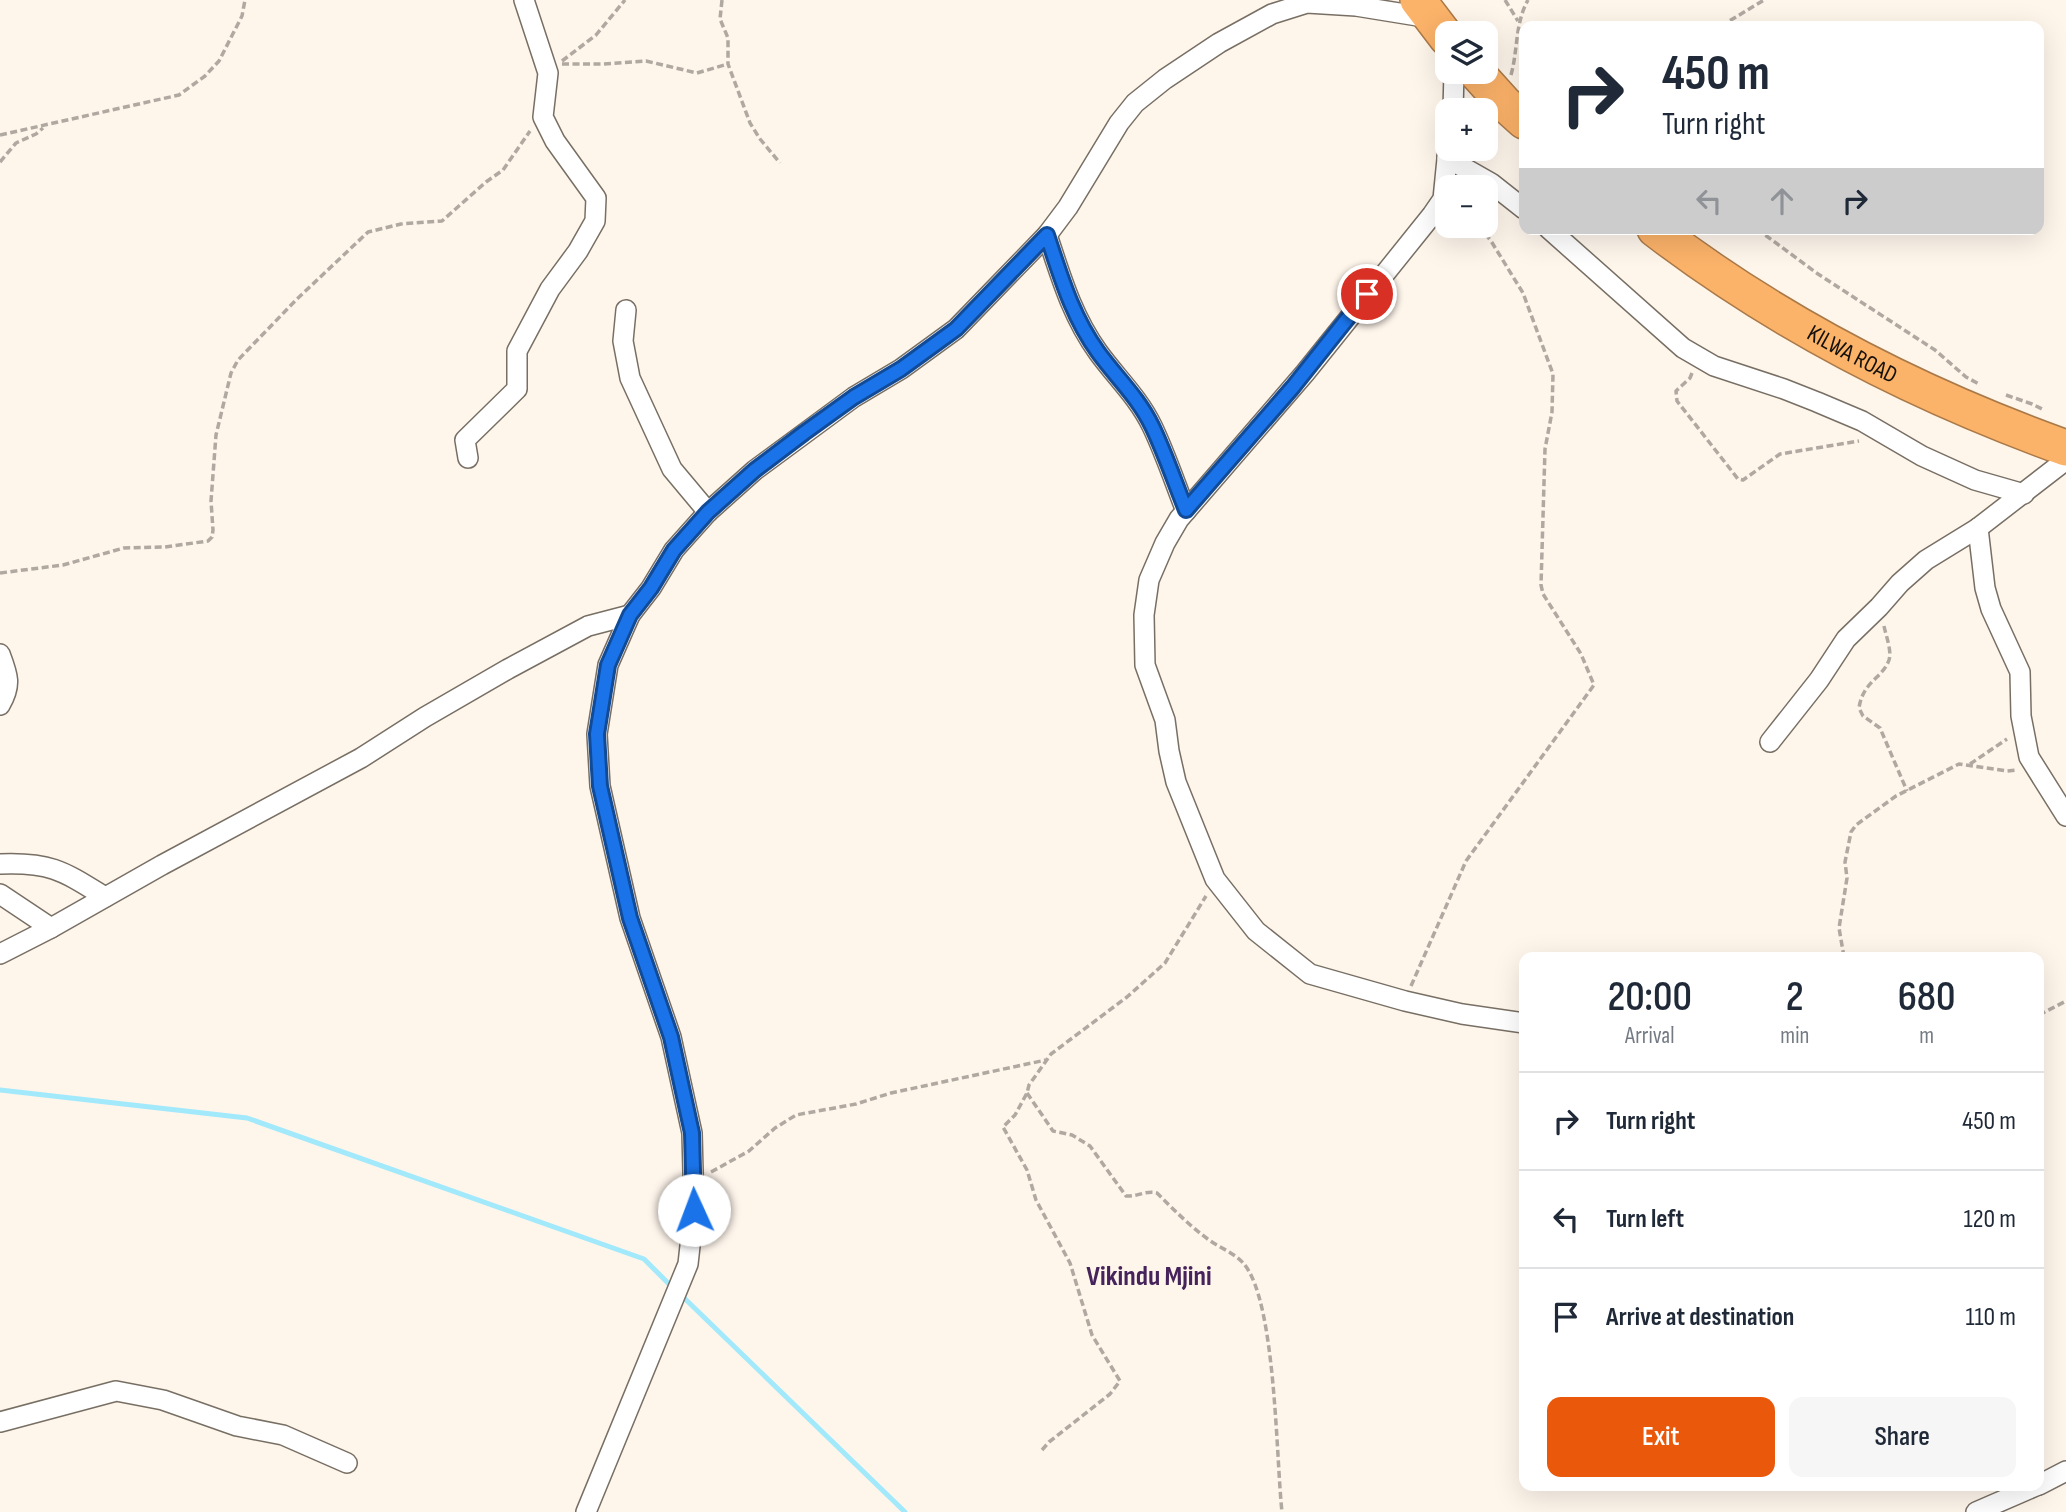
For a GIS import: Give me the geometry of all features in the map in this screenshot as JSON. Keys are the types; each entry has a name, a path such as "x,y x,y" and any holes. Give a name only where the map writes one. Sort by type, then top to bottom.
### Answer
{"highway":[{"path":"1487,84 1514,112"},
{"name":"KILWA ROAD","path":"1665,235 1805,330 1930,393 2007,427 2066,448"}],"street":[{"path":"468,458 465,440 517,389 517,351 550,289 578,251 594,220 596,198 555,141 543,117 548,73 524,0"},
{"path":"586,1512 688,1264 694,1210 692,1133 671,1037 630,918 600,786 597,734 608,665 630,615 651,588 674,550 708,512 755,470 854,397 901,369 956,329 1047,235 1068,207 1111,135 1135,103 1219,43 1272,14 1307,2 1356,5 1432,19"},
{"path":"1446,161 1443,199 1432,215 1284,398 1186,510 1165,543 1149,580 1144,615 1145,665 1165,720 1176,782 1215,879 1256,931 1310,974 1405,1001 1462,1014 1519,1022"},
{"path":"1458,161 1519,205"},
{"path":"1047,235 1077,320 1099,354 1130,389 1152,425 1186,510"},
{"path":"1556,235 1683,348 1714,366 1784,389 1863,421 1922,456 1975,480 2024,494"},
{"path":"626,310 623,341 630,378 672,470 708,512"},
{"path":"1770,742 1819,680 1846,639 1900,583 1926,560 1978,528 2066,460"},
{"path":"1978,528 1985,588 2020,672 2023,728 2033,767 2066,816"},
{"path":"0,954 361,758 508,668 588,626 630,615"},
{"path":"0,654 10,679 7,693 0,705"},
{"path":"0,864 30,863 51,867 106,897"},
{"path":"0,894 51,928"},
{"path":"0,1422 116,1391 163,1400 237,1426 283,1435 347,1463"},
{"path":"2044,1482 2066,1471"},
{"path":"1976,1512 2024,1491"}],"path":[{"path":"0,135 170,98 187,90 219,61 242,16 245,0"},
{"path":"625,0 596,35 557,64 646,61 697,73 728,64"},
{"path":"722,0 720,19 728,38 728,64 750,123 780,163"},
{"path":"1505,0 1518,21"},
{"path":"1514,112 1518,21 1528,0"},
{"path":"1729,21 1764,0"},
{"path":"0,573 63,565 124,548 165,547 208,541 214,530 211,501 216,435 231,373 239,360 297,299 368,232 401,224 442,221 503,170 523,138 543,117"},
{"path":"0,162 16,143 36,134 44,126"},
{"path":"1765,235 1818,274 1935,350 1966,377 1987,387"},
{"path":"1405,1001 1466,861 1594,685 1581,654 1543,594 1541,585 1545,449 1552,412 1553,373 1522,293 1489,238"},
{"path":"1683,348 1693,362 1691,375 1678,387 1675,396 1685,413 1738,479 1743,480 1780,454 1889,435"},
{"path":"1996,391 2049,413"},
{"path":"1879,607 1889,661 1869,683 1859,708 1863,716 1880,728 1906,791"},
{"path":"1970,764 2023,728"},
{"path":"1843,952 1839,928 1847,878 1845,862 1851,832 1856,825 1906,791 1959,764 2007,771 2033,767"},
{"path":"1042,1450 1110,1395 1120,1381 1092,1335 1070,1263 1036,1200 1027,1170 1003,1129 1016,1115 1029,1085 1048,1059 1127,997 1165,963 1215,879"},
{"path":"2044,1012 2066,1001"},
{"path":"693,1181 749,1151 775,1128 796,1115 856,1104 891,1093 1048,1059"},
{"path":"1027,1093 1053,1131 1072,1135 1090,1146 1126,1196 1132,1197 1151,1191 1157,1193 1190,1226 1245,1265 1261,1305 1265,1331 1272,1380 1282,1512"}],"waterway":[{"path":"0,1090 247,1118 644,1259 673,1288"},
{"path":"680,1294 905,1512"}],"district":[{"name":"Vikindu Mjini","path":"1149,1275"}],"route":[{"path":"694,1210 692,1133 671,1037 630,918 600,786 597,734 608,665 630,615 651,588 674,550 708,512 755,470 854,397 901,369 956,329 1047,235 1077,320 1099,354 1130,389 1152,425 1186,510 1269,416 1367,294"}]}
